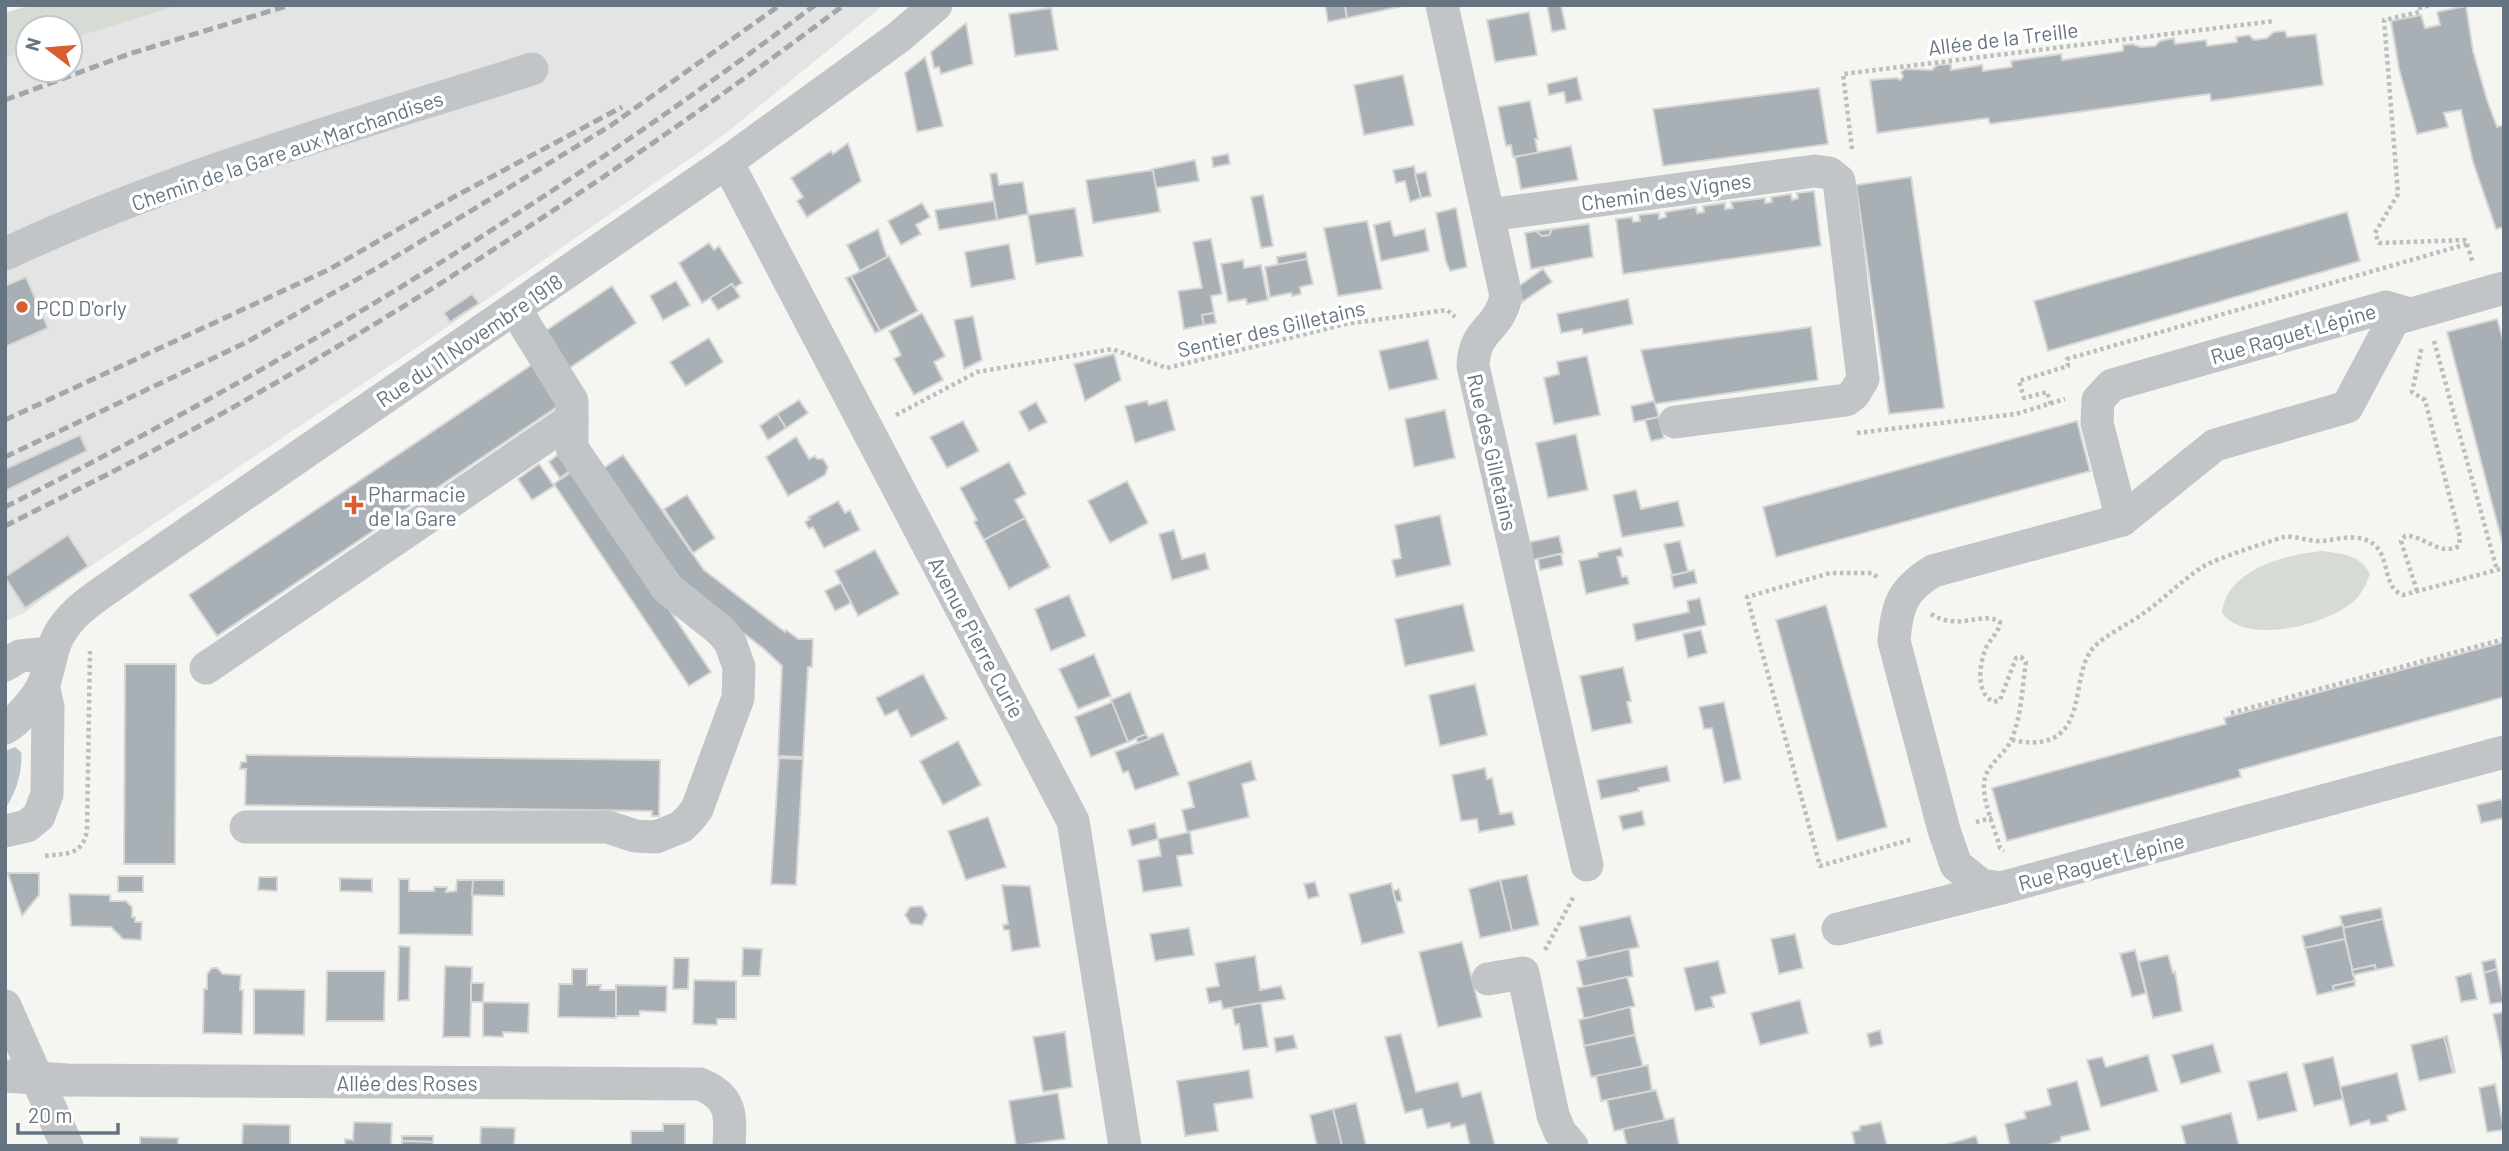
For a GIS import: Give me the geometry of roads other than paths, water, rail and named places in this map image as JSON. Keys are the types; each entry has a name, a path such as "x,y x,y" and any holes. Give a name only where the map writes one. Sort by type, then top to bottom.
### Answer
{"street":[{"name":"Rue du 11 Novembre 1918","path":"43,685 55,640 75,614 131,572 727,162 899,37 936,5"},
{"path":"1442,5 1489,215"},
{"name":"Chemin de la Gare aux Marchandises","path":"5,254 55,231 228,165 532,69"},
{"name":"Avenue Pierre Curie","path":"727,162 1073,821 1125,1146"},
{"name":"Chemin des Vignes","path":"1489,215 1815,171 1834,177 1863,379 1854,394 1846,400 1675,422"},
{"name":"Rue des Gilletains","path":"1489,215 1506,296 1503,310 1480,337 1474,350 1473,366 1587,866"},
{"name":"Rue Raguet Lépine","path":"2493,291 2417,328 2394,318 2347,407 2215,444 2122,520 1933,571 1916,582 1903,596 1896,617 1894,641 1944,830 1956,865 1981,885 2001,888 2504,751"},
{"name":"Rue Raguet Lépine","path":"2122,520 2097,423 2098,400 2112,385 2386,307 2417,328"},
{"path":"246,827 608,828 646,838 670,833 681,827 697,809 738,698 737,655 721,631 667,588 572,448 572,401 515,309"},
{"path":"206,668 572,419"},
{"path":"5,665 20,656 51,653"},
{"path":"5,728 23,712 43,685"},
{"path":"5,831 27,826 40,816 47,794 48,708 43,685"},
{"path":"1838,929 2001,888"},
{"path":"1488,979 1523,973 1553,1115 1560,1132 1572,1146"},
{"path":"5,1006 67,1146"},
{"name":"Allée des Roses","path":"5,1076 80,1080 700,1084 714,1090 727,1107 730,1119 729,1146"}],"railway":[{"path":"5,100 129,54 290,5"},
{"path":"5,457 245,343 377,268 610,126 780,5"},
{"path":"5,507 216,395 421,274 522,211 621,144 815,5"},
{"path":"5,526 202,424 389,316 620,166 844,5"},
{"path":"5,420 330,269 452,198 622,107"}],"place":[{"name":"PCD D'orly","path":"22,307"},
{"name":"Pharmacie de la Gare","path":"354,505"}]}
